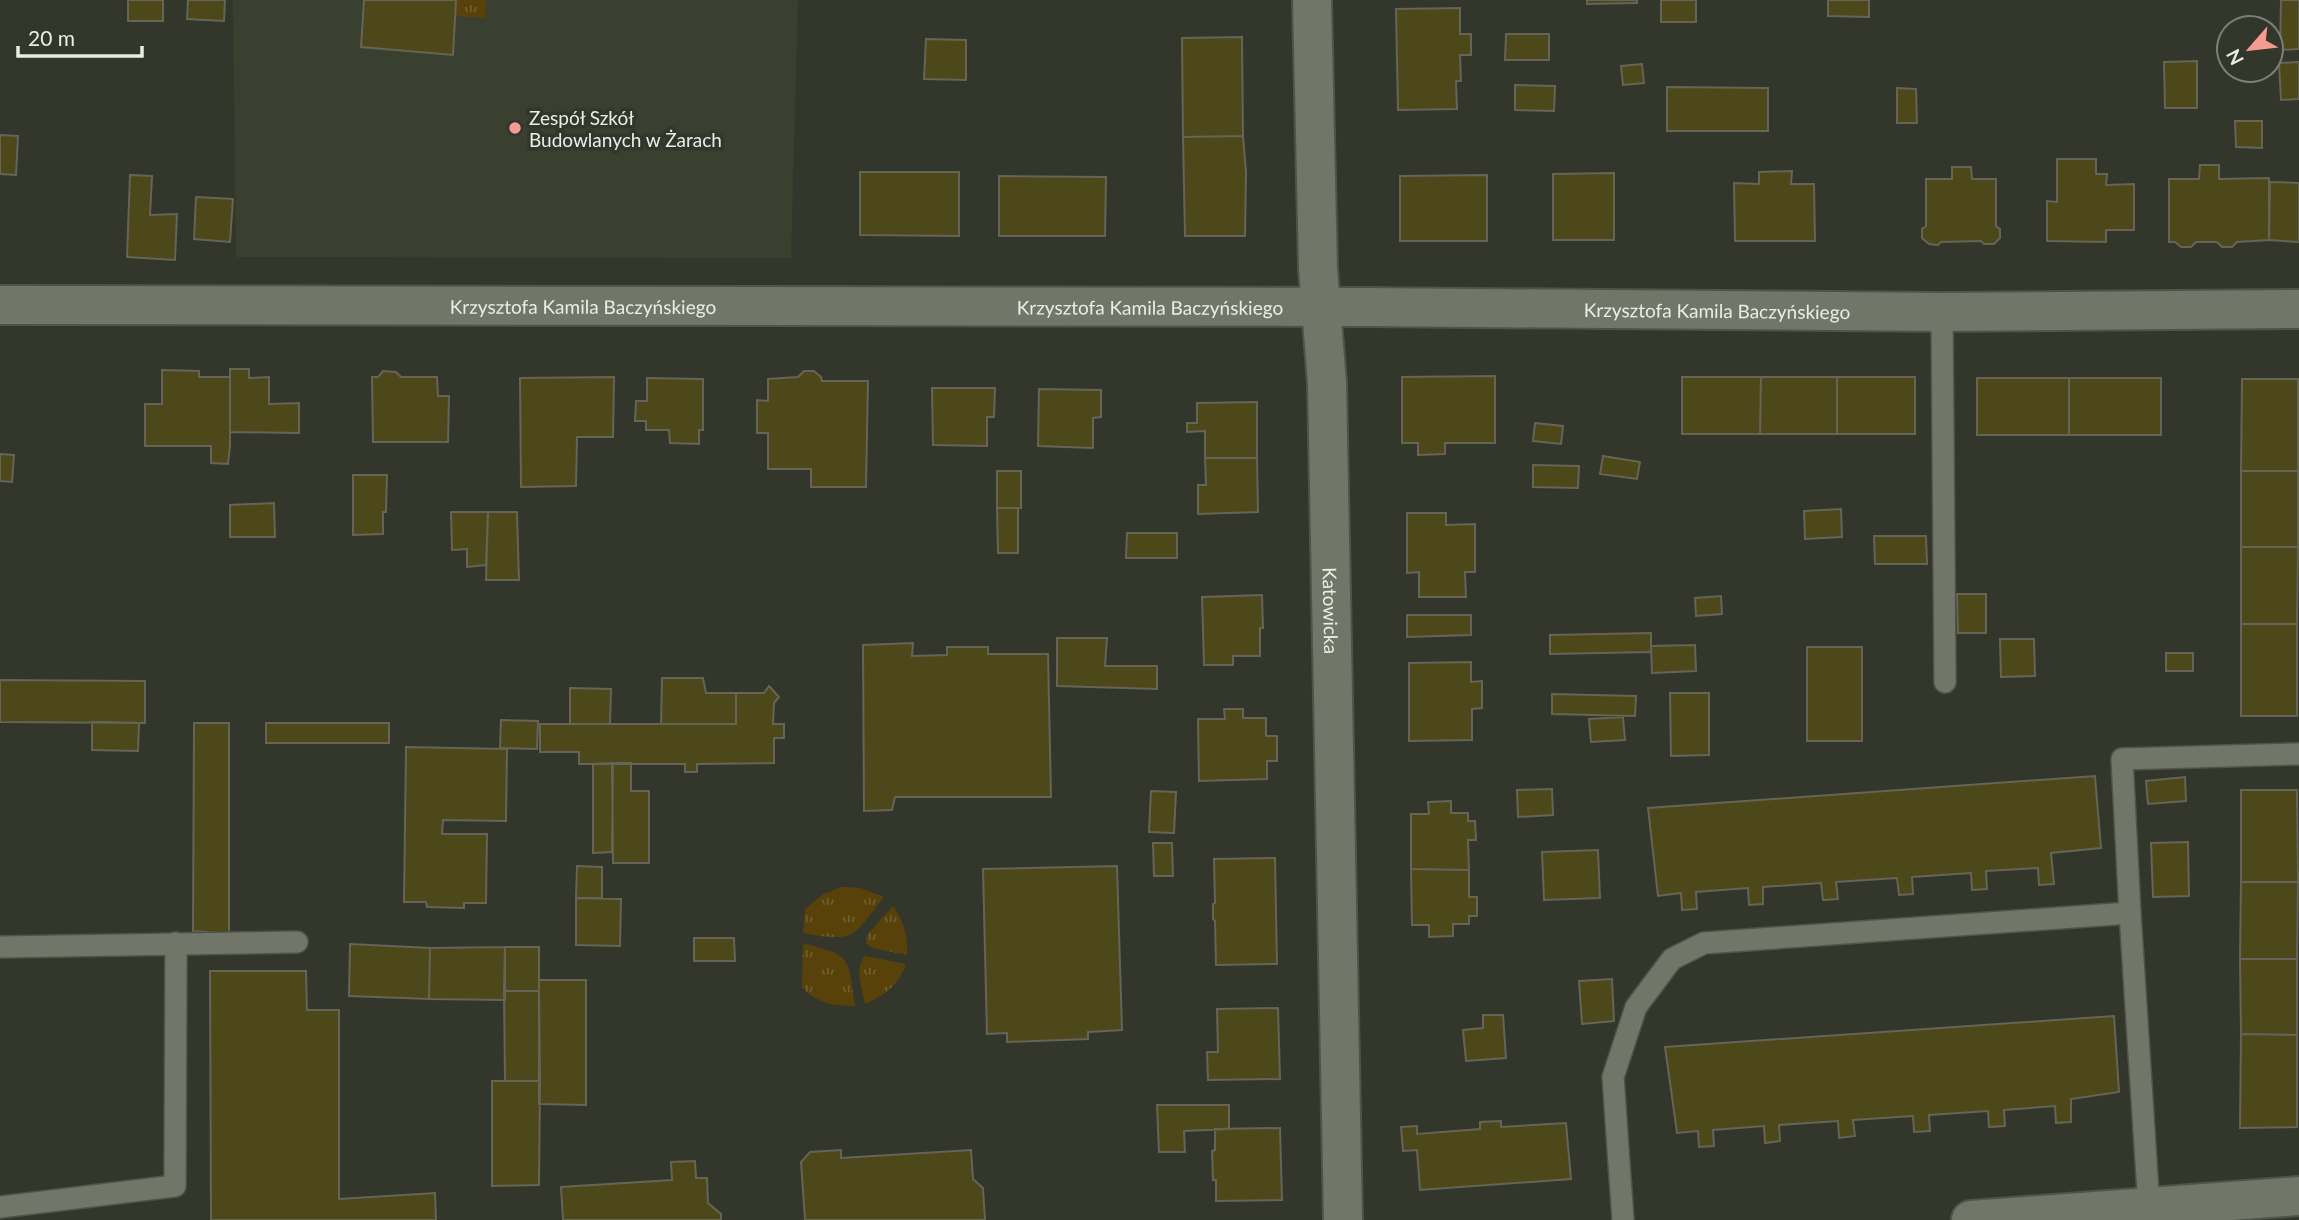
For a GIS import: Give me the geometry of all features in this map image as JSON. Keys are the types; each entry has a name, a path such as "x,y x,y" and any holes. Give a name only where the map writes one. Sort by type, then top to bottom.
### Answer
{"street":[{"name":"Katowicka","path":"1312,0 1318,269 1328,397 1343,1220"},
{"name":"Krzysztofa Kamila Baczyńskiego","path":"0,305 1323,307 1942,312 2299,309"},
{"path":"1971,1220 2299,1196"}],"lane":[{"path":"1942,312 1945,682"},
{"path":"2149,1208 2122,759 2299,754"},
{"path":"1623,1220 1613,1077 1636,1007 1672,959 1704,943 2130,913"},
{"path":"0,947 297,942"},
{"path":"0,1207 175,1186 176,943"}],"shaded area":[{"name":"Zespół Szkół Budowlanych w Żarach","path":"233,0 798,0 791,258 236,257"}],"green space":[{"path":"456,0 486,0 485,18 455,16"},
{"path":"841,887 860,888 884,897 852,934 834,937 803,933 805,909 822,895"},
{"path":"893,906 904,929 907,955 873,948 866,943 867,935"},
{"path":"803,943 831,951 845,961 851,977 855,1006 826,1002 813,997 802,987"},
{"path":"865,956 906,964 890,989 865,1004 859,973"}],"building":[{"path":"128,0 163,0 163,21 128,21"},
{"path":"188,0 225,0 224,21 187,19"},
{"path":"364,0 456,0 453,55 361,47"},
{"path":"1587,0 1637,0 1637,3 1587,4"},
{"path":"1661,0 1696,0 1696,22 1661,22"},
{"path":"1828,0 1869,0 1869,17 1828,16"},
{"path":"2281,0 2299,0 2299,49 2285,50 2285,14 2281,14"},
{"path":"1460,8 1460,34 1471,34 1471,55 1460,55 1461,81 1456,81 1457,109 1398,110 1396,9"},
{"path":"1506,34 1549,34 1549,60 1505,60"},
{"path":"1242,37 1243,136 1183,137 1182,38"},
{"path":"926,39 966,40 966,80 924,79"},
{"path":"2197,61 2197,108 2165,108 2164,62"},
{"path":"2299,62 2299,99 2281,100 2280,84 2285,84 2285,63"},
{"path":"1642,64 1644,83 1623,85 1621,66"},
{"path":"1515,85 1555,86 1554,111 1515,110"},
{"path":"1667,87 1768,88 1768,131 1667,131"},
{"path":"1897,88 1916,89 1917,123 1897,123"},
{"path":"2235,121 2262,121 2262,148 2236,147"},
{"path":"0,135 18,136 16,175 0,174"},
{"path":"1243,136 1246,172 1245,236 1185,236 1183,137"},
{"path":"2057,159 2096,159 2096,174 2107,174 2106,185 2134,184 2134,230 2106,230 2106,242 2047,241 2047,201 2057,202"},
{"path":"2200,165 2219,165 2219,179 2269,178 2269,240 2237,242 2232,247 2222,247 2217,242 2196,242 2191,247 2181,247 2175,242 2169,242 2169,179 2199,179"},
{"path":"1952,167 1971,167 1972,179 1996,179 1996,226 2000,229 2000,238 1994,244 1984,244 1981,241 1941,242 1938,245 1929,244 1922,238 1922,229 1926,226 1926,179 1952,179"},
{"path":"1792,171 1791,184 1814,184 1815,241 1735,241 1734,183 1759,184 1759,172"},
{"path":"860,172 959,172 959,236 860,235"},
{"path":"1614,173 1614,240 1553,240 1553,174"},
{"path":"130,175 152,176 150,215 177,214 175,260 127,257"},
{"path":"1487,175 1487,241 1400,241 1400,176"},
{"path":"999,176 1106,177 1105,236 999,236"},
{"path":"2270,182 2299,183 2299,242 2269,240"},
{"path":"196,197 233,199 230,242 194,239"},
{"path":"230,369 249,369 249,378 269,377 269,404 299,403 299,433 230,432"},
{"path":"162,370 199,371 199,377 230,377 228,464 211,463 211,446 145,446 145,404 162,404"},
{"path":"383,371 396,372 401,377 437,377 438,396 449,396 448,442 373,442 372,377 378,377"},
{"path":"804,371 814,371 822,381 868,381 866,487 811,487 811,469 768,469 768,433 757,433 757,400 768,401 768,379 798,377"},
{"path":"1495,376 1495,443 1445,443 1445,454 1418,455 1418,443 1402,443 1402,377"},
{"path":"614,377 613,437 577,437 576,486 521,487 520,378"},
{"path":"1682,377 1761,377 1760,434 1682,434"},
{"path":"1761,377 1837,377 1837,434 1760,434"},
{"path":"1837,377 1915,377 1915,434 1837,434"},
{"path":"647,378 703,379 703,430 699,430 699,444 670,443 669,430 646,430 646,421 635,421 636,401 647,401"},
{"path":"1977,378 2069,378 2069,435 1977,435"},
{"path":"2069,378 2161,378 2161,435 2069,435"},
{"path":"2242,379 2298,379 2298,471 2241,471"},
{"path":"932,388 995,388 994,417 987,417 987,446 933,445"},
{"path":"1039,389 1101,390 1101,417 1093,418 1093,448 1038,446"},
{"path":"1257,402 1257,458 1205,458 1205,431 1187,432 1187,423 1197,423 1197,403"},
{"path":"1535,423 1563,426 1561,444 1533,441"},
{"path":"0,454 14,455 12,482 0,481"},
{"path":"1603,456 1640,462 1637,479 1600,474"},
{"path":"1205,458 1257,458 1258,512 1198,514 1198,485 1206,485"},
{"path":"1533,465 1579,466 1578,488 1533,487"},
{"path":"997,471 1021,471 1021,508 997,508"},
{"path":"2241,471 2298,471 2298,547 2241,547"},
{"path":"353,475 387,475 383,534 353,535"},
{"path":"274,503 275,537 230,537 230,505"},
{"path":"997,508 1018,508 1018,553 998,553"},
{"path":"1841,509 1842,537 1805,539 1804,511"},
{"path":"451,512 488,512 486,565 467,567 467,549 452,550"},
{"path":"488,512 517,512 519,580 486,580"},
{"path":"1407,513 1446,513 1446,525 1475,524 1475,572 1465,572 1466,597 1419,597 1419,572 1407,573"},
{"path":"1127,533 1177,533 1177,558 1126,558"},
{"path":"1874,536 1926,536 1927,564 1875,564"},
{"path":"2241,547 2298,547 2297,624 2241,624"},
{"path":"1957,594 1986,594 1986,633 1958,633"},
{"path":"1262,595 1260,656 1233,656 1233,665 1204,665 1202,597"},
{"path":"1721,596 1722,614 1696,616 1695,598"},
{"path":"1407,615 1471,615 1471,635 1407,637"},
{"path":"2241,624 2297,624 2297,716 2241,716"},
{"path":"1651,633 1651,652 1550,654 1550,635"},
{"path":"1057,638 1107,638 1105,666 1157,666 1157,689 1057,686"},
{"path":"2000,639 2034,639 2035,676 2001,677"},
{"path":"913,643 912,656 947,655 947,647 988,647 988,654 1048,654 1051,797 895,797 892,810 864,811 863,645"},
{"path":"1695,645 1696,671 1652,673 1651,646"},
{"path":"1807,647 1862,647 1862,741 1807,741"},
{"path":"2166,653 2193,653 2193,671 2166,671"},
{"path":"1471,662 1471,682 1482,681 1482,708 1472,709 1472,740 1409,741 1409,663"},
{"path":"662,678 703,678 706,693 736,693 736,724 661,724"},
{"path":"0,680 145,681 145,723 0,722"},
{"path":"769,686 779,697 774,703 773,724 784,724 784,738 774,738 774,763 697,764 697,772 685,772 685,764 579,764 579,752 540,752 540,724 736,724 736,693 764,693"},
{"path":"570,688 611,689 610,724 570,724"},
{"path":"1670,693 1709,693 1709,755 1671,756"},
{"path":"1552,694 1636,696 1635,716 1552,714"},
{"path":"1224,709 1243,709 1243,718 1266,718 1266,736 1277,736 1277,761 1267,761 1267,779 1199,781 1198,719 1225,719"},
{"path":"1623,717 1625,740 1591,742 1589,719"},
{"path":"501,720 538,721 537,749 500,748"},
{"path":"92,722 139,723 138,751 92,750"},
{"path":"194,723 229,723 229,934 193,931"},
{"path":"266,723 389,723 389,743 266,743"},
{"path":"406,747 507,749 506,821 443,820 442,834 487,834 486,903 464,903 464,908 427,907 426,902 404,902"},
{"path":"612,763 631,763 631,791 649,791 649,863 613,863"},
{"path":"613,763 612,852 593,853 593,764"},
{"path":"2095,776 2101,848 2051,853 2054,884 2039,885 2038,868 1986,871 1987,889 1972,890 1971,873 1912,877 1913,894 1899,895 1897,878 1836,882 1838,899 1823,900 1821,883 1763,887 1763,904 1749,905 1748,888 1696,892 1697,909 1682,910 1681,893 1658,896 1648,808"},
{"path":"2185,777 2186,801 2148,804 2146,781"},
{"path":"1552,789 1553,815 1518,817 1517,790"},
{"path":"2241,790 2297,790 2298,882 2241,882"},
{"path":"1151,791 1176,792 1174,833 1149,832"},
{"path":"1451,801 1451,813 1468,813 1468,821 1475,821 1476,840 1468,840 1469,870 1411,869 1411,814 1429,814 1428,802"},
{"path":"2188,842 2189,896 2153,897 2151,843"},
{"path":"1153,843 1172,843 1173,876 1154,876"},
{"path":"1598,850 1600,898 1544,900 1542,852"},
{"path":"1275,858 1277,964 1216,965 1213,919 1214,859"},
{"path":"577,866 602,867 602,898 576,898"},
{"path":"1117,866 1122,1030 1088,1032 1088,1039 1007,1042 1007,1033 987,1034 983,869"},
{"path":"1411,869 1469,870 1469,897 1477,897 1477,916 1469,916 1469,924 1453,924 1453,936 1429,937 1429,925 1412,925"},
{"path":"2241,882 2298,882 2297,959 2240,959"},
{"path":"576,898 621,899 620,946 576,945"},
{"path":"694,938 734,938 735,961 694,961"},
{"path":"350,944 430,948 429,999 349,996"},
{"path":"505,947 505,1000 429,999 430,948"},
{"path":"505,947 539,947 539,991 504,991"},
{"path":"2240,959 2297,959 2297,1035 2241,1034"},
{"path":"210,971 306,971 307,1010 339,1010 339,1199 435,1193 436,1220 211,1220"},
{"path":"1612,979 1614,1021 1582,1024 1579,981"},
{"path":"539,980 586,980 586,1105 539,1104"},
{"path":"504,991 539,991 540,1081 505,1081"},
{"path":"1278,1008 1280,1079 1208,1080 1207,1052 1218,1052 1217,1009"},
{"path":"1483,1015 1503,1015 1506,1058 1466,1061 1463,1030 1483,1028"},
{"path":"2114,1016 2119,1092 2071,1099 2071,1122 2056,1123 2055,1106 2004,1110 2005,1126 1989,1127 1988,1111 1929,1115 1930,1131 1914,1132 1913,1116 1853,1120 1855,1136 1839,1138 1838,1121 1779,1125 1780,1141 1765,1143 1764,1126 1713,1130 1714,1146 1699,1147 1698,1131 1677,1133 1665,1047"},
{"path":"2241,1034 2297,1035 2297,1127 2240,1128"},
{"path":"492,1081 540,1081 539,1185 492,1186"},
{"path":"1157,1105 1229,1105 1229,1129 1184,1131 1185,1152 1159,1152"},
{"path":"1501,1121 1501,1127 1566,1123 1571,1179 1420,1190 1417,1150 1403,1151 1401,1127 1417,1126 1417,1134 1480,1129 1480,1122"},
{"path":"1280,1128 1282,1200 1216,1201 1212,1151 1215,1150 1215,1129"},
{"path":"841,1150 841,1158 971,1150 973,1179 983,1188 985,1220 805,1220 801,1162 810,1152"},
{"path":"695,1161 696,1178 707,1178 708,1203 721,1214 721,1220 563,1220 561,1187 672,1180 671,1162"}],"place":[{"name":"Zespół Szkół Budowlanych w Żarach","path":"515,128"}]}
